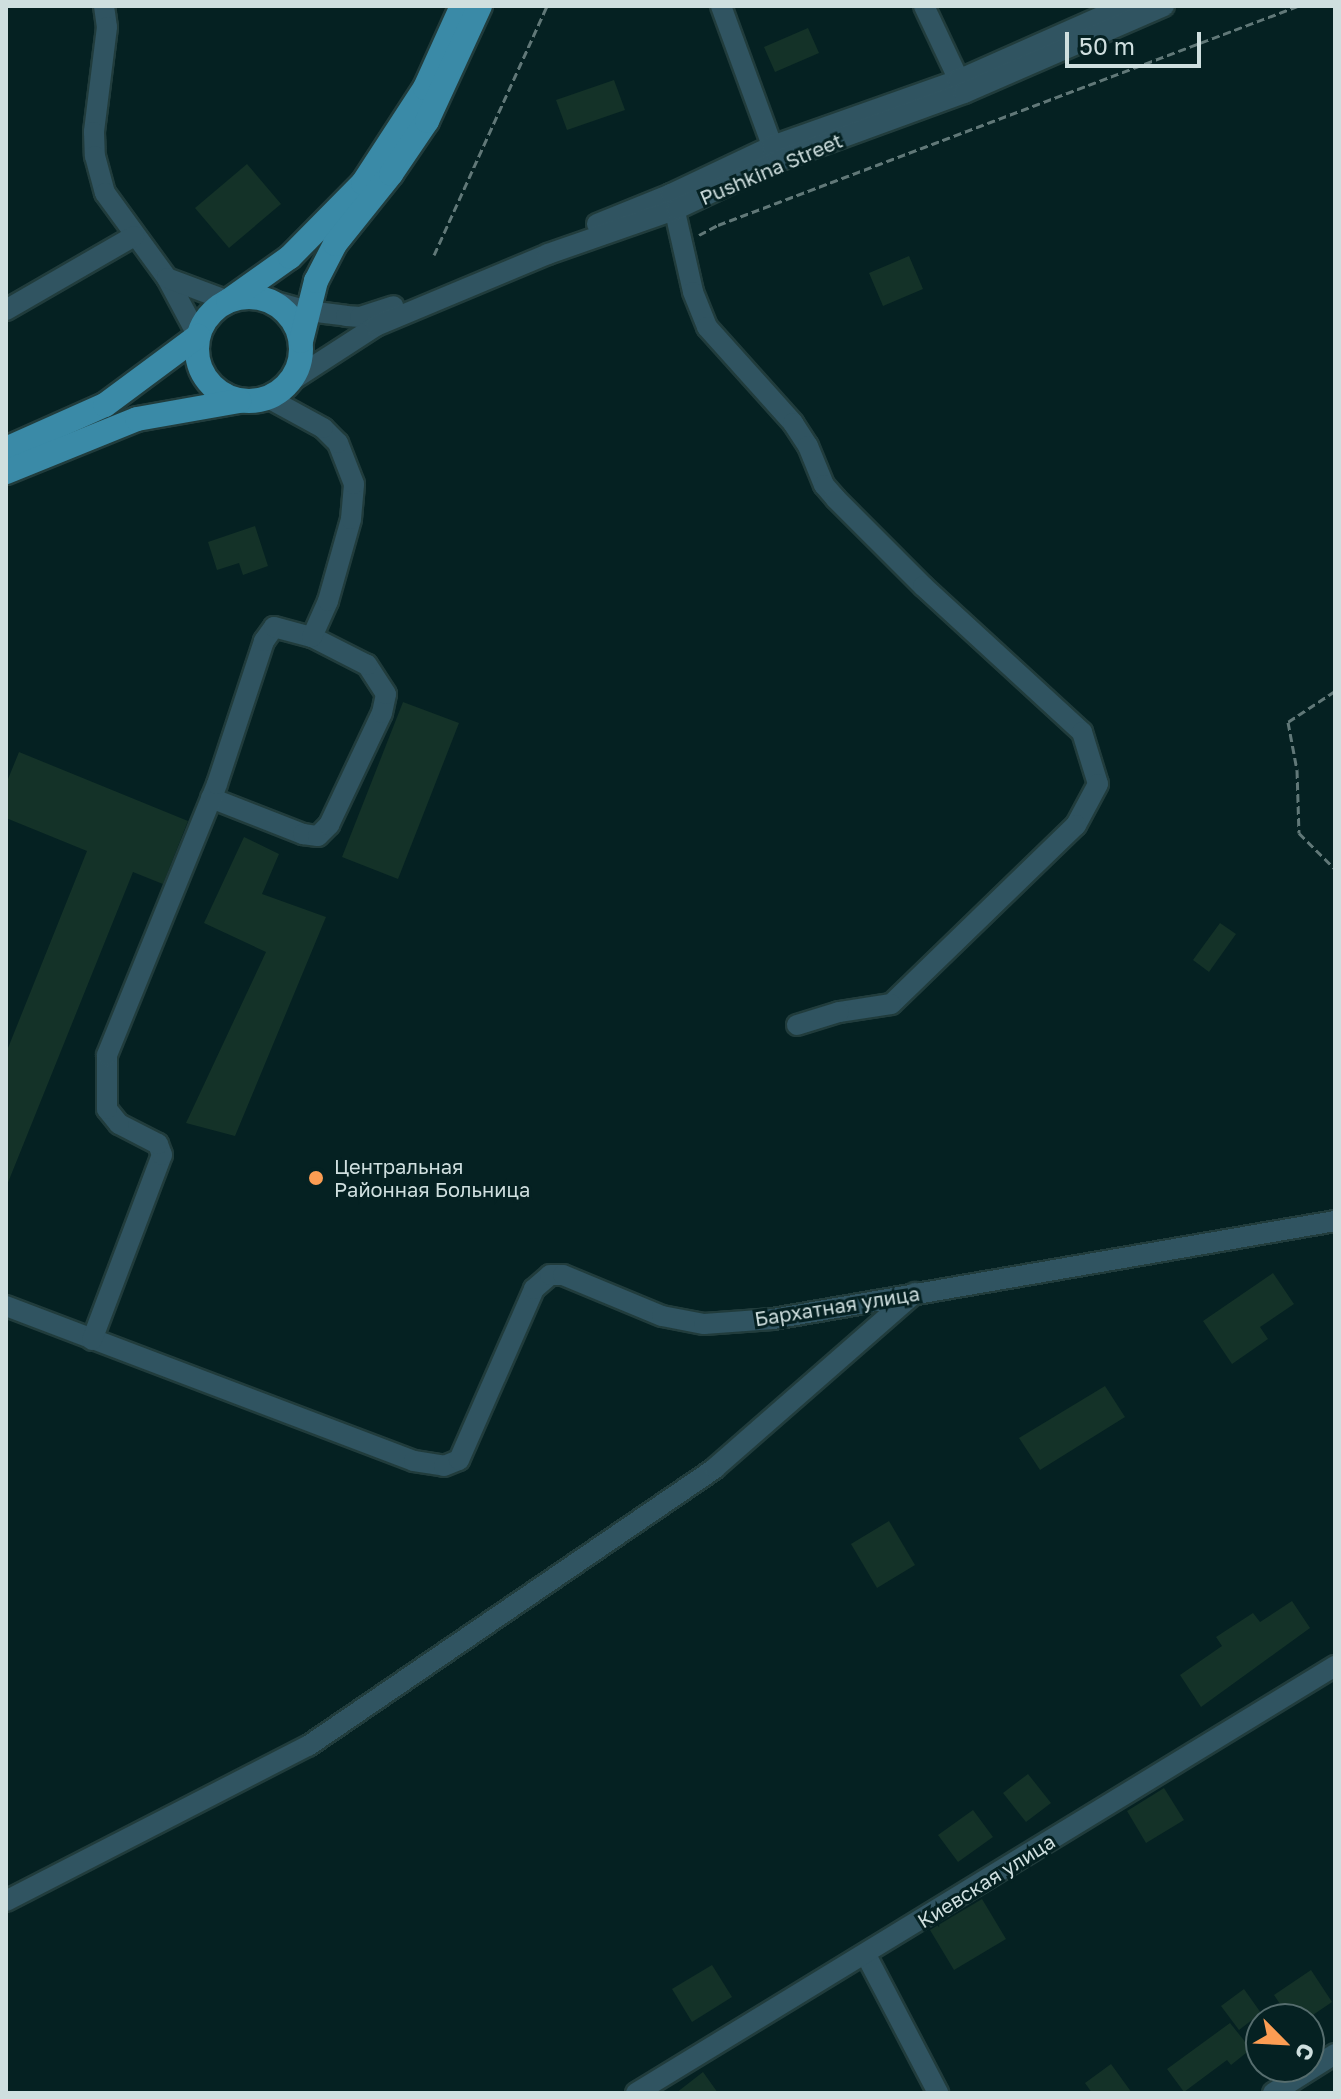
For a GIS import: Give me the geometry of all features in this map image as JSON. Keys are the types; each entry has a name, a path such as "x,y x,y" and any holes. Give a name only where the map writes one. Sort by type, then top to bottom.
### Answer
{"main road":[{"path":"239,401 227,397 208,380 198,356 198,336 207,318 290,257 363,183 425,88 462,6"},
{"path":"6,449 52,443 137,419 268,398 291,381 298,367 308,311 322,268 335,244 391,174 427,121 480,6"},
{"path":"228,301 255,296 269,300 290,316 301,341"},
{"path":"6,472 52,443 198,336"}],"street":[{"path":"104,6 107,27 94,132 95,156 105,193 167,278 198,336"},
{"path":"721,6 775,153"},
{"path":"924,6 961,87 1125,6"},
{"name":"Pushkina Street","path":"291,381 368,321 548,254 674,202 775,153 961,87 1164,6"},
{"path":"674,202 699,312 707,327 793,423 808,446 824,485 923,586 1082,732 1098,784 1076,825 891,1004 839,1012 797,1025"},
{"path":"6,310 134,236"},
{"path":"322,268 323,291 330,303 368,321"},
{"path":"167,278 228,301"},
{"path":"269,300 308,311 368,321"},
{"path":"268,398 323,428 338,443 354,484 351,519 328,601 312,637"},
{"path":"6,1306 92,1340 162,1155 158,1144 119,1124 107,1109 107,1055 211,798 264,641 274,627 312,637 367,665 386,694 382,713 329,825 318,836 303,834 211,798"},
{"name":"Бархатная улица","path":"92,1340 414,1461 444,1466 459,1460 534,1289 550,1275 563,1275 662,1316 704,1324 773,1319 1335,1221"},
{"path":"6,1901 308,1746 715,1468 915,1293"},
{"name":"Киевская улица","path":"636,2093 1335,1666"},
{"path":"866,1955 938,2093"},
{"path":"1273,2093 1335,2054"}],"path":[{"path":"434,255 547,6"},
{"path":"682,245 718,225 1298,6"},
{"path":"1335,691 1288,722 1297,770 1299,833 1335,869"}],"building":[{"path":"808,28 819,53 775,72 764,47"},
{"path":"614,80 625,110 567,130 556,100"},
{"path":"247,164 281,204 229,248 195,208"},
{"path":"909,256 923,289 883,306 869,273"},
{"path":"255,526 268,566 243,575 239,563 217,570 208,542"},
{"path":"403,702 459,723 398,879 342,857"},
{"path":"19,752 188,821 163,884 133,872 7,1185 6,1053 87,851 6,818 6,784"},
{"path":"244,837 279,854 262,894 326,917 235,1136 186,1123 266,952 204,923"},
{"path":"1220,923 1236,934 1209,972 1193,960"},
{"path":"1273,1273 1294,1304 1260,1327 1268,1339 1232,1364 1203,1321"},
{"path":"1105,1386 1125,1417 1040,1470 1019,1438"},
{"path":"889,1521 915,1565 877,1588 851,1544"},
{"path":"1292,1601 1310,1628 1201,1707 1180,1675 1222,1646 1216,1637 1253,1613 1260,1622"},
{"path":"1028,1774 1051,1803 1026,1822 1003,1793"},
{"path":"1164,1788 1184,1820 1146,1843 1127,1811"},
{"path":"973,1810 993,1837 958,1862 938,1835"},
{"path":"982,1899 1006,1939 954,1970 930,1930"},
{"path":"712,1965 732,1997 692,2022 672,1989"},
{"path":"1311,1970 1332,2002 1325,2007 1325,2003 1279,2003 1274,1995"},
{"path":"1244,1989 1254,2003 1245,2003 1245,2025 1239,2030 1221,2006"},
{"path":"1230,2023 1245,2042 1245,2054 1231,2065 1227,2060 1184,2092 1167,2069"},
{"path":"1111,2064 1132,2093 1092,2093 1085,2083"},
{"path":"703,2072 718,2093 676,2093"}],"place":[{"name":"Центральная Районная Больница","path":"316,1178"}]}
